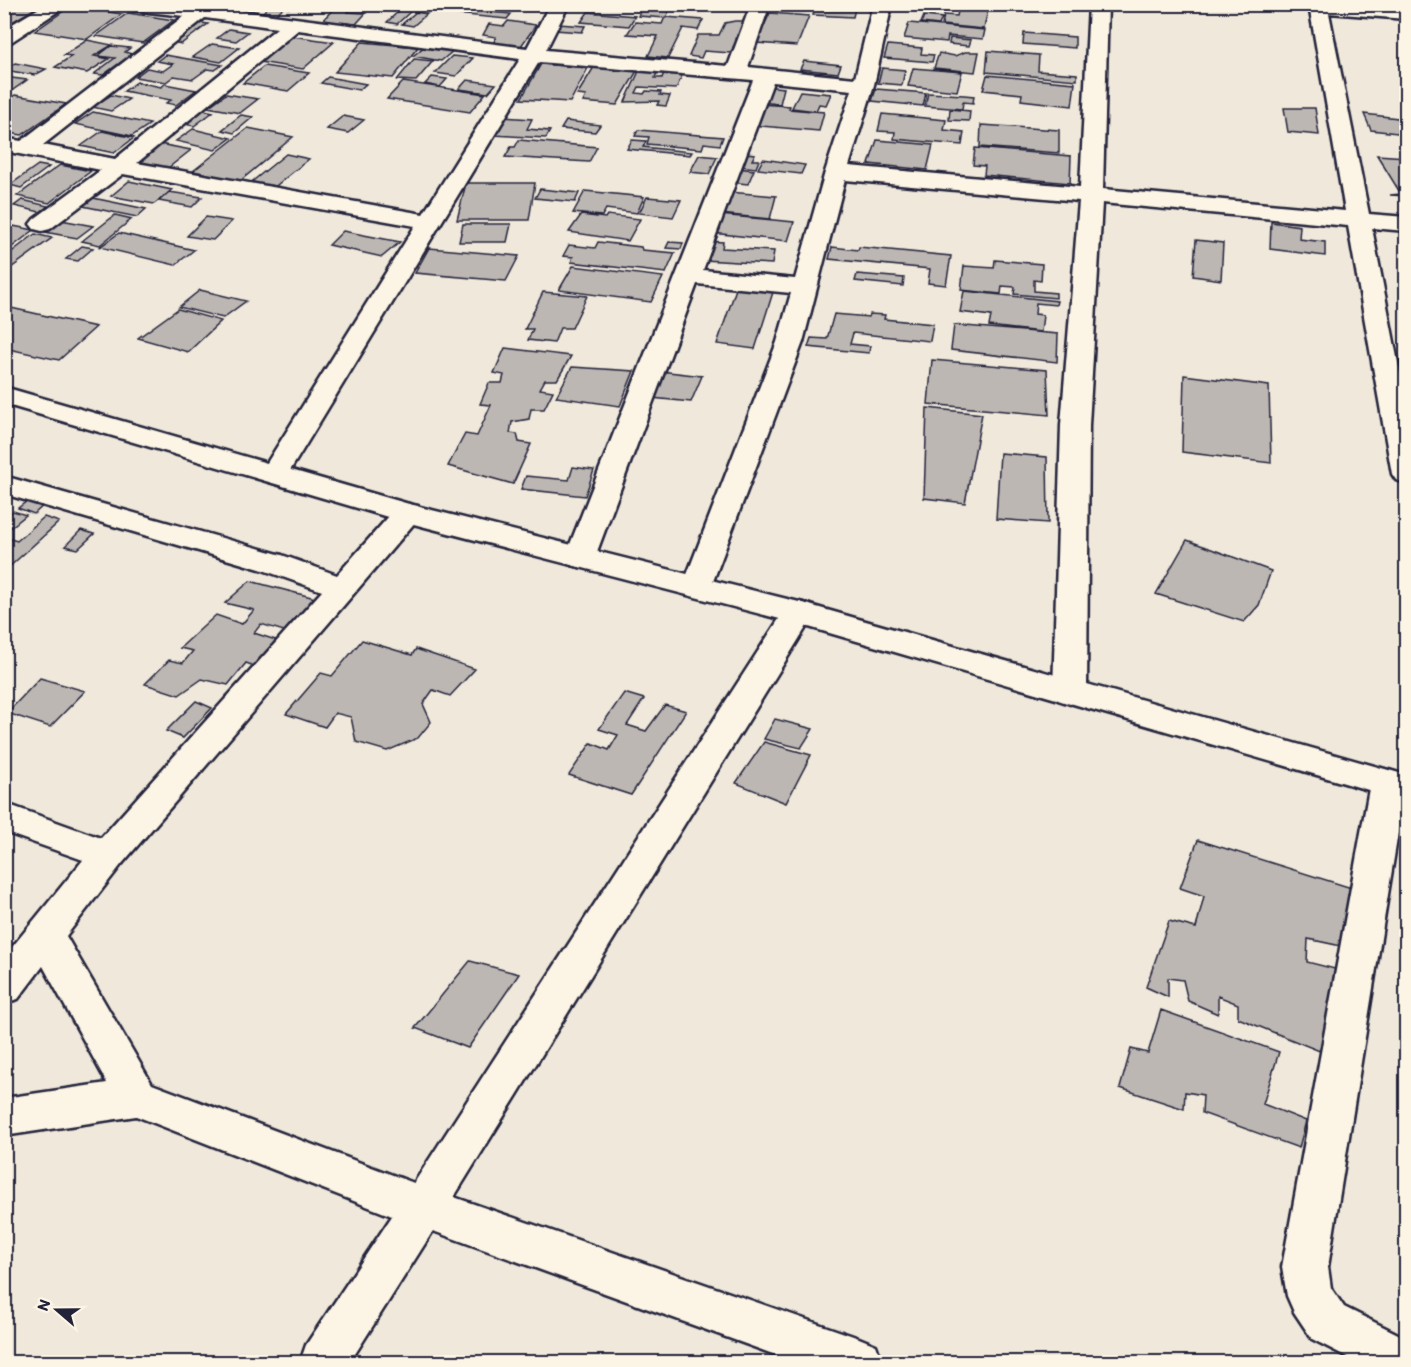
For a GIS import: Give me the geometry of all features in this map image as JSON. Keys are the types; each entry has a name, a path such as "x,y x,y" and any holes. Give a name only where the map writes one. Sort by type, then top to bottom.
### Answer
{"street":[{"path":"4,38 60,4"},
{"path":"131,4 533,54 736,71 864,85"},
{"path":"274,474 533,54 560,4"},
{"path":"736,71 761,4"},
{"path":"698,585 790,342 836,172 864,85 883,4"},
{"path":"1070,692 1075,425 1091,195 1099,4"},
{"path":"1291,4 1407,13"},
{"path":"1319,6 1407,474"},
{"path":"14,146 201,12"},
{"path":"42,224 119,167 295,23"},
{"path":"580,557 766,74"},
{"path":"14,146 430,222"},
{"path":"836,172 1407,224"},
{"path":"688,276 805,287"},
{"path":"4,395 408,513 698,585 799,613 1397,786 1305,1267 1310,1296 1328,1323 1405,1362"},
{"path":"4,485 271,562 343,588"},
{"path":"4,987 108,855 408,513"},
{"path":"322,1362 423,1207 799,613"},
{"path":"4,817 108,855"},
{"path":"46,934 137,1097"},
{"path":"4,1117 137,1097 423,1207 859,1362"}],"building":[{"path":"4,4 43,4 4,27"},
{"path":"186,4 237,4 232,9"},
{"path":"271,4 293,4 289,8 284,7 276,14 262,13"},
{"path":"338,4 374,4 371,8 353,6 348,12 366,13 356,24 322,21"},
{"path":"421,4 455,4 451,9"},
{"path":"506,4 546,4 540,10 505,6"},
{"path":"643,4 672,4 666,18 638,16"},
{"path":"816,4 856,4 853,17 813,15"},
{"path":"967,4 989,4 984,29 942,25 944,15 957,16 959,7 966,8"},
{"path":"71,6 122,14 87,39 35,31"},
{"path":"401,9 411,11 397,24 387,22"},
{"path":"459,9 511,14 507,19 454,14"},
{"path":"416,12 427,14 413,26 402,24"},
{"path":"588,12 635,16 629,26 581,22"},
{"path":"128,13 174,20 143,43 96,36"},
{"path":"770,13 809,16 797,46 756,43"},
{"path":"924,16 942,18 939,25 921,23"},
{"path":"665,17 703,20 698,30 683,28 668,58 648,56 658,36 627,34 635,22 662,24"},
{"path":"508,21 536,25 521,46 493,44 496,37 483,35 489,24 504,26"},
{"path":"744,21 741,28 745,30 742,34 737,35 736,41 739,41 734,45 731,53 704,51 701,58 689,56 698,35 719,35 725,23"},
{"path":"195,22 208,24 181,44 168,41"},
{"path":"909,23 985,30 983,39 948,36 947,42 904,38"},
{"path":"558,24 585,26 582,32 555,30"},
{"path":"229,29 248,32 236,41 217,38"},
{"path":"1024,33 1075,37 1075,48 1023,44"},
{"path":"285,35 334,42 303,69 253,61"},
{"path":"950,38 971,40 969,46 949,44"},
{"path":"87,40 112,45 94,56 109,59 87,73 55,67 72,56 64,55"},
{"path":"362,42 418,47 393,78 335,72"},
{"path":"212,44 239,48 221,62 193,57"},
{"path":"888,45 922,48 921,54 934,55 932,62 884,58"},
{"path":"111,46 130,48 125,52 132,54 103,75 94,74 115,58 98,56"},
{"path":"425,46 453,51 441,61 413,56"},
{"path":"988,51 1039,55 1038,71 1077,74 1077,80 986,72"},
{"path":"965,52 979,52 975,72 934,68 939,53 955,56"},
{"path":"165,55 222,65 215,70 207,69 193,79 174,76 166,82 135,77 147,68 163,71 173,64 157,61"},
{"path":"452,56 473,58 456,76 435,73"},
{"path":"414,59 433,61 416,81 397,80"},
{"path":"804,61 841,65 838,73 800,69"},
{"path":"15,63 46,69 35,75 4,70"},
{"path":"541,64 588,68 570,102 521,99"},
{"path":"264,66 309,73 288,91 243,83"},
{"path":"594,67 637,71 617,105 583,102 586,96 577,95"},
{"path":"882,68 905,70 902,85 878,83"},
{"path":"913,68 962,72 957,91 908,86"},
{"path":"640,69 658,70 655,78 662,78 665,70 684,71 676,89 639,87 636,93 661,92 660,95 670,96 666,106 657,105 659,101 625,102"},
{"path":"987,75 1075,83 1072,106 1021,100 1022,94 983,90"},
{"path":"4,77 27,80 10,92 4,92"},
{"path":"328,77 366,84 359,90 321,83"},
{"path":"432,77 447,79 440,87 425,84"},
{"path":"467,80 496,84 488,93 459,89"},
{"path":"137,82 196,90 176,105 166,103 171,100 124,91"},
{"path":"403,82 485,94 470,112 387,99"},
{"path":"764,86 784,88 780,104 759,102"},
{"path":"876,89 926,93 923,106 872,101"},
{"path":"800,91 831,94 826,105 819,104 816,111 792,108"},
{"path":"928,93 974,96 973,103 963,102 962,109 925,106"},
{"path":"226,94 258,99 240,113 208,107"},
{"path":"15,95 66,104 22,135 4,132 4,102"},
{"path":"111,95 129,99 111,111 92,107"},
{"path":"758,104 790,106 789,109 824,112 819,131 750,125"},
{"path":"194,108 213,112 194,126 176,122"},
{"path":"1284,108 1315,108 1319,135 1288,132"},
{"path":"950,109 970,111 969,121 949,120"},
{"path":"93,112 150,124 132,136 75,124"},
{"path":"882,114 946,120 944,130 964,132 962,145 894,139 895,132 878,131"},
{"path":"1364,114 1406,119 1406,134 1371,130"},
{"path":"241,115 253,117 234,133 222,130"},
{"path":"343,116 364,120 348,133 327,129"},
{"path":"502,117 532,119 527,129 550,131 546,138 493,135"},
{"path":"566,121 600,125 595,132 561,129"},
{"path":"981,125 1059,130 1059,153 980,147"},
{"path":"248,128 293,137 240,181 193,171"},
{"path":"193,129 231,138 215,150 176,141"},
{"path":"638,130 723,137 720,145 704,143 702,149 647,144 649,137 635,136"},
{"path":"102,131 134,138 114,153 81,146"},
{"path":"519,140 597,147 589,162 505,157"},
{"path":"632,140 646,141 643,147 692,152 690,155 627,149"},
{"path":"877,140 933,145 927,170 869,164"},
{"path":"154,143 191,150 168,168 131,161"},
{"path":"975,148 1071,156 1070,183 984,175 985,166 973,165"},
{"path":"745,153 755,154 752,160 759,160 756,168 739,166"},
{"path":"286,154 309,159 272,189 249,184"},
{"path":"699,155 717,157 709,174 690,172"},
{"path":"1377,155 1406,157 1406,196 1390,195 1401,194"},
{"path":"763,159 805,165 801,174 758,169"},
{"path":"38,165 49,167 21,188 10,185"},
{"path":"60,165 91,171 49,203 17,196"},
{"path":"737,168 754,170 748,184 730,182"},
{"path":"129,181 172,190 154,204 111,196"},
{"path":"466,183 535,183 529,220 457,220"},
{"path":"540,189 579,193 575,202 535,198"},
{"path":"585,191 644,197 637,213 606,209 602,216 573,213"},
{"path":"169,192 202,197 192,207 159,201"},
{"path":"728,192 776,196 770,219 720,214"},
{"path":"647,197 681,200 673,217 639,213"},
{"path":"93,198 146,209 137,217 83,206"},
{"path":"22,200 48,206 40,212 14,206"},
{"path":"115,215 132,219 100,245 82,241"},
{"path":"581,215 640,219 628,241 569,232"},
{"path":"719,215 794,222 788,241 712,233"},
{"path":"206,217 232,221 213,240 187,236"},
{"path":"61,220 93,226 77,238 45,232"},
{"path":"1271,222 1300,226 1299,239 1325,242 1325,256 1270,249"},
{"path":"463,224 511,224 507,242 459,242"},
{"path":"13,226 34,230 12,247 4,245 4,233"},
{"path":"343,231 400,242 382,257 329,245"},
{"path":"119,233 194,250 175,265 100,247"},
{"path":"35,234 52,238 4,273 4,253 9,254"},
{"path":"1196,240 1223,243 1221,280 1193,276"},
{"path":"708,241 723,242 722,248 774,251 772,264 704,260"},
{"path":"598,242 675,253 666,273 571,262 573,257 563,256 569,245 595,248"},
{"path":"669,242 683,243 681,249 666,248"},
{"path":"82,246 93,248 78,261 66,259"},
{"path":"832,247 858,250 859,247 951,256 946,285 928,283 930,269 829,259"},
{"path":"429,248 519,256 506,281 415,273"},
{"path":"995,260 1042,264 1041,281 1034,280 1034,291 1056,293 1056,298 1014,294 1015,287 1002,286 1001,294 961,290 964,266 994,268"},
{"path":"573,266 663,277 651,302 559,290"},
{"path":"857,274 904,278 903,286 855,281"},
{"path":"738,283 775,286 755,349 717,344"},
{"path":"200,290 246,301 223,318 179,307"},
{"path":"964,291 1057,301 1056,305 1036,303 1035,314 1043,315 1041,332 989,326 991,316 960,312"},
{"path":"543,292 587,296 572,328 560,328 554,343 528,340 533,329 525,329"},
{"path":"11,308 96,327 59,360 4,348 4,313"},
{"path":"178,309 221,321 188,352 138,338"},
{"path":"834,314 869,317 870,314 885,315 884,319 933,324 930,341 853,333 850,344 870,346 869,353 808,347 811,338 827,339"},
{"path":"954,325 1058,334 1057,362 951,350"},
{"path":"505,348 571,356 557,380 545,380 540,389 553,391 544,409 531,409 529,419 512,422 510,433 517,434 519,442 531,444 513,484 448,466 465,434 477,436 491,405 480,404 489,383 502,383 504,375 494,373"},
{"path":"932,360 1047,370 1049,415 928,404"},
{"path":"572,367 634,371 620,406 556,397"},
{"path":"660,371 702,376 691,402 652,398"},
{"path":"1184,375 1269,386 1271,463 1182,452"},
{"path":"927,408 982,414 965,503 924,498"},
{"path":"1000,453 1047,457 1048,523 996,519"},
{"path":"573,467 594,470 585,496 521,489 526,476 569,480"},
{"path":"31,498 46,503 34,514 18,508"},
{"path":"13,511 26,515 4,533 4,518"},
{"path":"44,517 59,522 7,569 4,568 4,537 17,541"},
{"path":"81,530 94,534 78,549 65,546"},
{"path":"1187,540 1271,571 1259,605 1244,622 1156,594"},
{"path":"250,581 315,598 287,632 261,624 254,633 279,641 254,666 246,663 228,685 202,679 179,695 145,684 169,660 183,663 193,651 180,648 216,615 242,624 254,610 225,603"},
{"path":"362,640 412,655 416,649 475,669 450,696 433,690 423,704 431,722 418,738 387,751 356,742 351,717 335,713 325,727 286,714 321,673 332,676"},
{"path":"40,678 85,691 50,727 7,713"},
{"path":"624,693 644,699 627,725 646,731 665,705 686,711 631,795 569,775 591,743 609,750 618,735 599,729"},
{"path":"196,701 212,708 183,738 166,731"},
{"path":"775,719 813,729 801,748 764,739"},
{"path":"764,742 811,755 786,803 736,783"},
{"path":"1198,840 1358,890 1346,947 1308,939 1307,962 1339,970 1327,1054 1238,1018 1238,1004 1218,996 1218,1014 1188,1001 1183,980 1168,978 1168,997 1146,987 1169,921 1196,928 1204,896 1180,888"},
{"path":"470,961 519,974 468,1048 415,1028"},
{"path":"1161,1010 1279,1052 1263,1104 1306,1121 1299,1148 1202,1113 1203,1095 1185,1092 1184,1109 1120,1088 1131,1049 1148,1053"}]}
